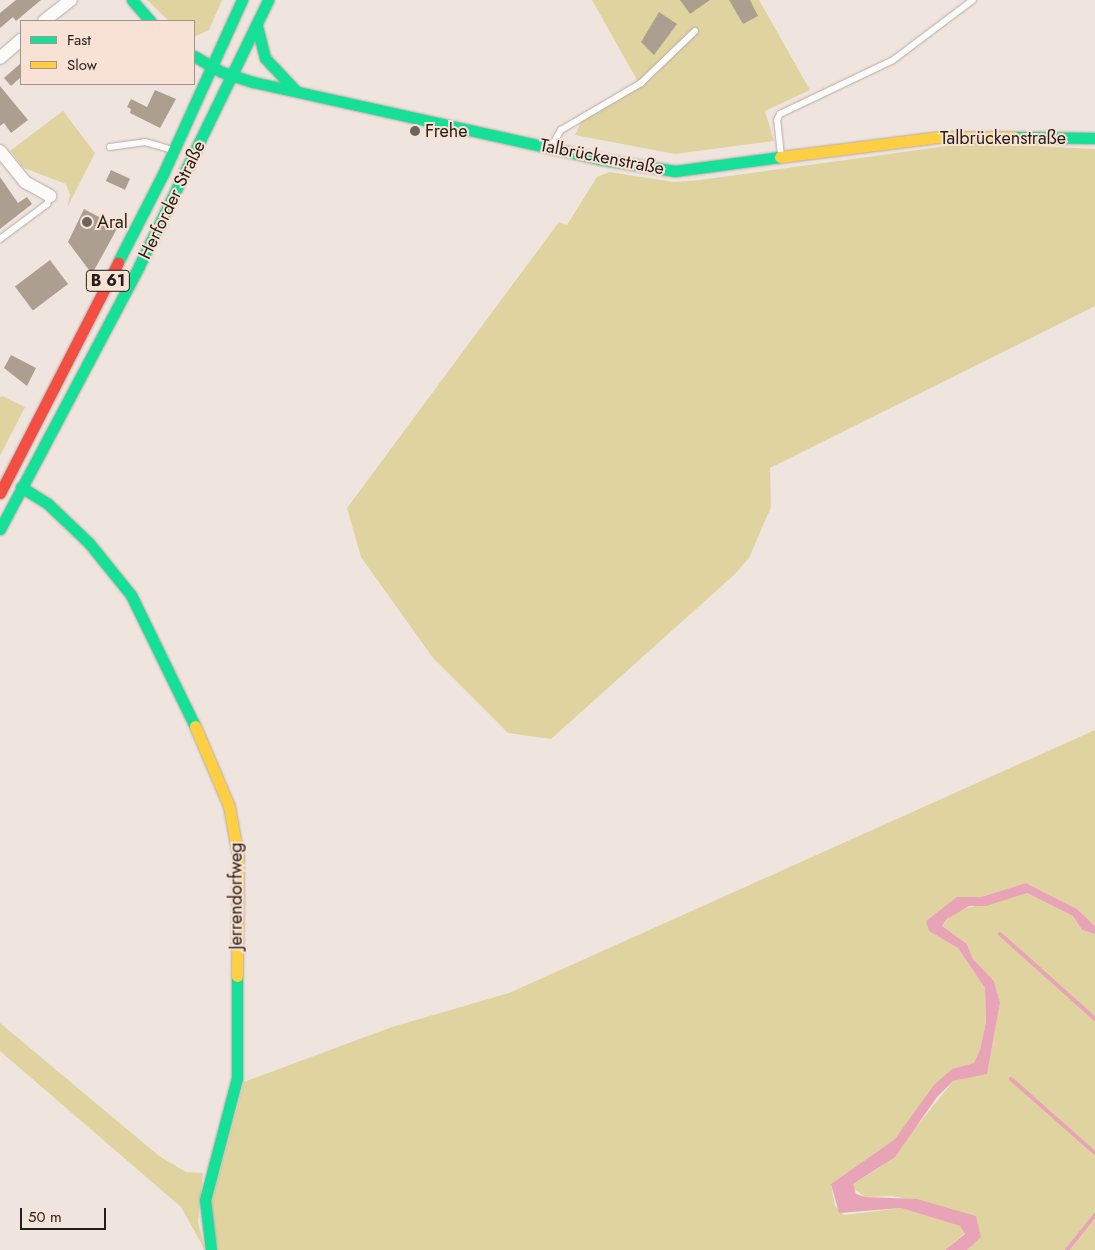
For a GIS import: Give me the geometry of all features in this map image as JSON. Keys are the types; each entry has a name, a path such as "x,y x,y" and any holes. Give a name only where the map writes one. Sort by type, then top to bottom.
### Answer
{"main road":[{"path":"132,0 149,20"},
{"name":"Herforder Straße","path":"0,493 174,151 242,0"},
{"name":"Herforder Straße","path":"0,529 139,266 233,77 268,0"},
{"path":"257,26 265,58 298,92"},
{"name":"Talbrückenstraße","path":"195,57 213,68 233,77 551,148 675,171 965,135 1095,138"},
{"name":"Jerrendorfweg","path":"21,487 48,504 89,543 131,595 154,634 229,806 238,865 237,1078 205,1200 211,1250"}],"street":[{"path":"45,20 70,0"},
{"path":"0,58 20,41"},
{"path":"0,151 25,182 50,196"}],"lane":[{"path":"782,159 777,120 780,114 893,60 973,0"},
{"path":"551,148 560,130 641,83 695,31"},
{"path":"110,147 145,142 174,151"},
{"path":"0,239 47,204 50,196"}],"shaded area":[{"path":"147,0 222,0 209,30 195,37 195,20 168,20"},
{"path":"592,0 759,0 810,90 765,111 774,141 675,154 575,135 582,120 641,87"},
{"path":"63,111 95,153 67,208 70,195 66,184 24,168 10,151"},
{"path":"996,144 1095,149 1095,306 770,468 771,507 749,558 734,575 551,739 508,733 433,658 361,557 347,508 559,222 567,225 597,177 609,172 674,182 954,145"},
{"path":"2,396 25,407 0,456 0,397"},
{"path":"1095,730 1095,926 1077,909 1026,883 981,897 957,897 929,931 958,948 985,988 986,1022 980,1051 974,1063 952,1069 895,1139 831,1184 835,1206 844,1215 901,1208 960,1226 965,1233 945,1250 218,1250 210,1209 244,1082 392,1027 509,993"},
{"path":"1026,883 1077,909 1095,926 1095,934 1082,930 1073,916 1027,893 986,906 969,906 947,919 942,926 967,944 973,959 994,981 1000,1003 987,1074 953,1081 937,1097 895,1157 853,1184 856,1194 865,1197 917,1199 976,1216 981,1237 967,1250 945,1250 965,1234 960,1226 901,1208 839,1213 831,1184 895,1139 934,1085 952,1069 974,1063 980,1050 986,1022 985,988 958,948 929,931 926,921 957,897 981,897"},
{"path":"1027,893 1073,916 1082,930 1095,934 1095,1250 967,1250 981,1236 952,1209 892,1196 865,1197 853,1188 853,1184 879,1168 902,1145 953,1081 987,1073 1000,1003 994,981 973,959 967,944 942,926 955,911"},
{"path":"0,1023 159,1156 186,1172 203,1173 198,1222 205,1250 181,1207 0,1051"}],"building":[{"path":"16,0 41,0 16,21 13,17 0,28 0,13"},
{"path":"680,0 710,0 690,14"},
{"path":"729,0 750,0 758,16 743,24"},
{"path":"659,12 677,24 654,55 641,42"},
{"path":"20,64 20,78 11,86 4,78"},
{"path":"0,86 28,120 11,133 4,123 0,126"},
{"path":"155,90 176,99 160,128 130,113 131,109 127,107 131,99 147,107"},
{"path":"111,170 130,179 125,190 106,181"},
{"path":"0,177 18,203 27,197 32,204 0,229"},
{"path":"84,209 118,227 92,274 68,242"},
{"path":"50,260 68,284 33,310 15,286"},
{"path":"11,355 36,368 27,386 4,368"}],"waterway":[{"path":"1000,934 1095,1019"},
{"path":"1011,1079 1095,1153"},
{"path":"1067,1250 1095,1215"}],"traffic: fast":[{"path":"132,0 149,20"},
{"path":"118,262 163,174 242,0"},
{"path":"0,529 139,266 268,0"},
{"path":"257,26 265,58 295,90"},
{"path":"195,57 222,72 253,82 599,159 675,171 780,157"},
{"path":"1014,137 1095,138"},
{"path":"21,487 48,504 89,543 131,595 195,726"},
{"path":"211,1250 205,1200 237,1078 237,976"}],"traffic: slow":[{"path":"780,157 939,137 1014,137"},
{"path":"195,726 229,806 238,856 237,976"}],"traffic: jam":[{"path":"0,493 118,262"}],"place":[{"name":"Frehe","path":"415,131"},
{"name":"Aral","path":"87,222"}]}
